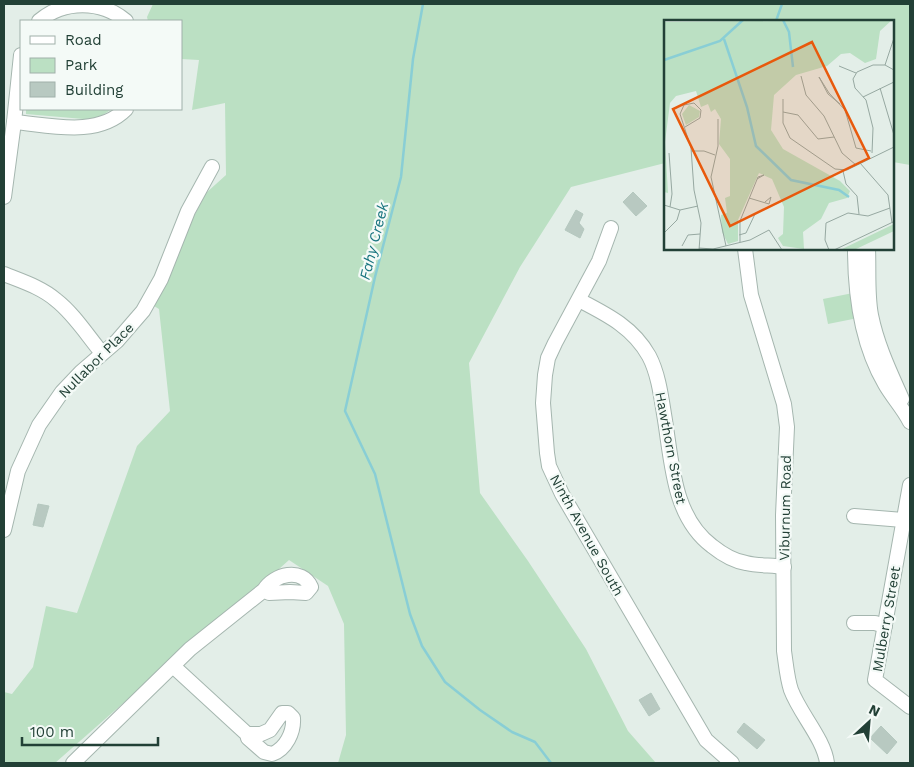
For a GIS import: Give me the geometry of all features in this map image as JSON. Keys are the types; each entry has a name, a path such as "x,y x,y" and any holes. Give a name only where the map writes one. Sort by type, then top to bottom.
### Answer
{"street":[{"path":"40,20 55,9 78,4 91,4 103,7 116,13 125,20"},
{"path":"4,197 20,65"},
{"path":"14,122 77,128 89,127 110,121 125,110"},
{"name":"Nullabor Place","path":"4,530 18,471 39,426 62,392 130,327 154,294 166,270 188,211 212,167"},
{"name":"Ninth Avenue South","path":"611,228 599,261 548,358 543,403 549,466 562,494 706,740 732,763"},
{"name":"Viburnum Road","path":"745,250 746,266 752,294 784,404 787,427 784,515 784,652 787,673 792,690 812,730 822,744 827,763"},
{"path":"855,250 861,320 870,354 896,404 902,408 910,422"},
{"path":"868,250 871,316 884,358 903,402 902,408"},
{"path":"4,274 33,286 56,300 67,310 102,353"},
{"name":"Hawthorn Street","path":"579,300 625,326 650,357 662,399 677,494 688,520 697,532 718,551 731,558 746,563 784,566"},
{"name":"Mulberry Street","path":"910,485 876,680 910,707"},
{"path":"854,516 903,520"},
{"path":"73,763 190,649 264,590"},
{"path":"854,623 874,623 884,626"},
{"path":"173,666 247,734"}],"green space":[{"path":"153,4 910,4 910,165 894,162 894,20 664,20 664,163 571,187 520,267 469,363 480,493 586,649 628,731 656,763 338,763 346,735 344,624 328,586 289,560 55,763 4,763 4,692 12,694 33,667 46,606 77,613 137,446 170,411 159,309 154,306 187,230 206,193 226,175 225,103 192,110 199,60 182,59 182,20 148,20 147,17"},
{"path":"26,110 110,110 95,120 26,114"},
{"path":"853,293 858,318 828,324 823,299"}],"building":[{"path":"633,192 647,206 636,216 623,202"},
{"path":"576,210 583,214 579,223 584,229 580,238 565,230"},
{"path":"38,504 49,506 43,527 33,525"},
{"path":"651,693 660,709 649,716 639,700"},
{"path":"744,723 765,740 757,749 737,732"},
{"path":"881,726 897,742 887,754 870,738"}],"waterway":[{"name":"Fahy Creek","path":"423,4 413,59 401,177 375,277 345,411 375,474 410,614 422,646 445,682 480,710 512,732 535,742 551,763"},
{"path":"776,20 782,4"}]}
